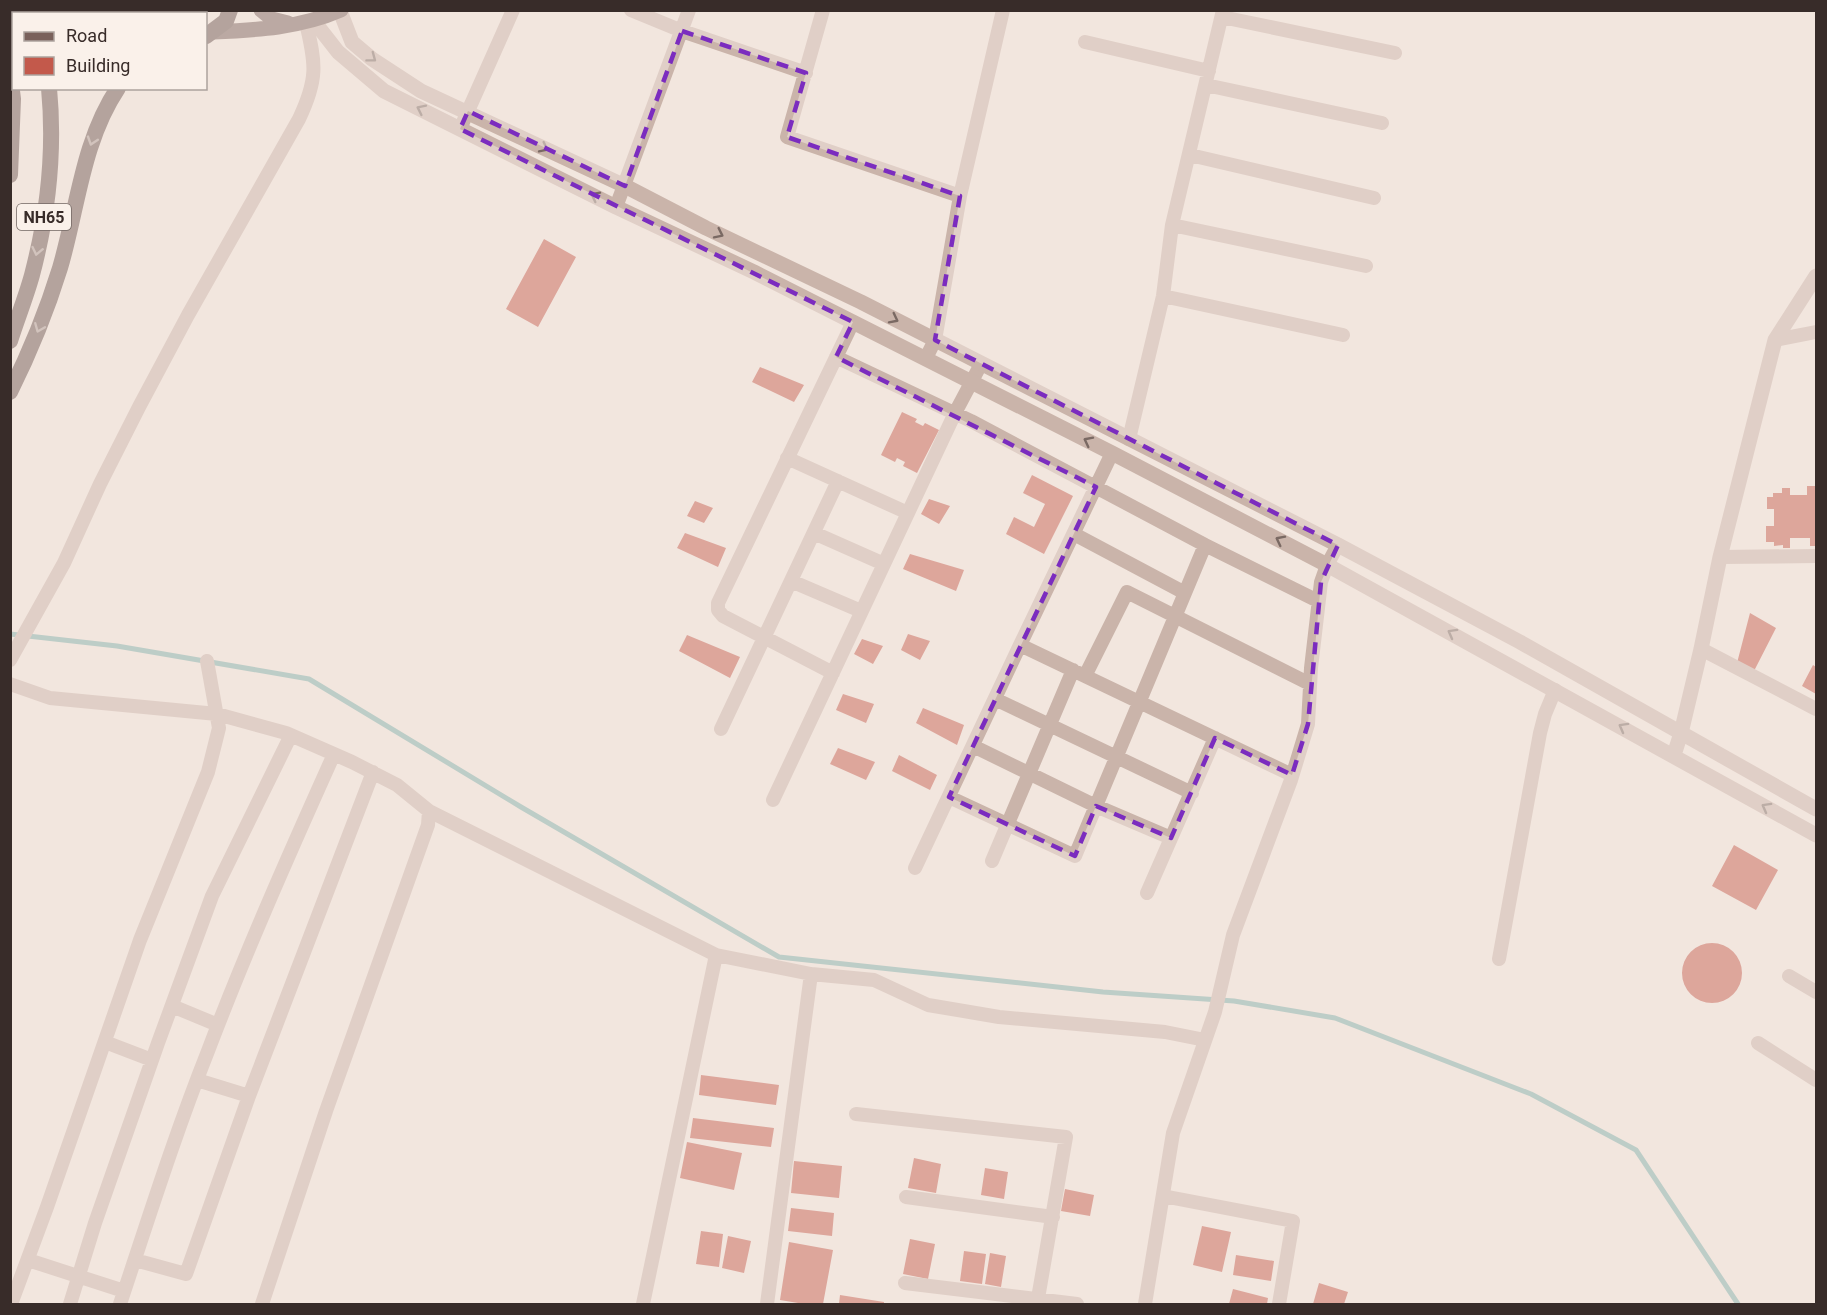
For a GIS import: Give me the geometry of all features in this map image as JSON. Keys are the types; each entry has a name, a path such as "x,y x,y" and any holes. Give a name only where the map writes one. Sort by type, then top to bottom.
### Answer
{"highway":[{"path":"208,33 226,21 230,10"},
{"path":"10,75 13,99 10,175"},
{"name":"NH65","path":"10,340 32,275 45,215 51,164 49,90"},
{"path":"10,392 39,329 60,267 84,167 96,129 117,90"}],"main road":[{"path":"261,10 272,19 283,22 309,21"},
{"path":"208,33 309,21 340,11"}],"street":[{"path":"460,129 513,10"},
{"path":"631,10 682,31 806,73"},
{"path":"616,207 689,10"},
{"path":"823,10 787,137 960,196"},
{"path":"926,358 935,340 960,196 1003,10"},
{"path":"340,11 352,42 372,59 421,91 468,111 624,186 935,340 1338,545 1520,642 1816,809"},
{"path":"1129,439 1163,296 1172,225 1222,14 1395,53"},
{"path":"309,21 338,52 384,91 616,207 754,272 1112,453 1327,565 1816,835"},
{"path":"10,660 64,563 100,484 188,315 299,119 309,97 314,75 309,21"},
{"path":"1085,42 1208,78 1382,123"},
{"path":"1190,155 1374,198"},
{"path":"1172,225 1366,266"},
{"path":"1674,755 1701,649 1720,556 1775,339 1816,276"},
{"path":"1163,296 1343,335"},
{"path":"833,673 723,616 718,610 718,603 853,322"},
{"path":"1775,339 1816,332"},
{"path":"836,357 955,413 1205,545 1318,601"},
{"path":"773,800 955,413 981,364"},
{"path":"915,868 1112,453"},
{"path":"788,458 908,513"},
{"path":"721,729 838,481"},
{"path":"814,533 884,564"},
{"path":"1074,534 1185,594"},
{"path":"949,796 1075,856 1205,545"},
{"path":"1145,1305 1173,1133 1215,1012 1228,949 1292,775 1308,724 1321,582 1338,545"},
{"path":"1720,556 1816,556"},
{"path":"791,581 861,611"},
{"path":"992,861 1050,726 1127,592 1310,684"},
{"path":"1020,645 1292,775"},
{"path":"1701,649 1816,709"},
{"path":"11,1305 140,940 208,772 219,728 207,661"},
{"path":"10,684 50,698 217,714 291,735 373,772 397,785 429,811 716,955 811,974 874,980 928,1005 999,1017 1165,1032 1205,1040"},
{"path":"1499,959 1540,733 1555,690"},
{"path":"994,699 1192,793"},
{"path":"70,1305 95,1223 212,896 291,735"},
{"path":"1147,893 1215,738"},
{"path":"973,746 1096,806 1171,838"},
{"path":"28,1260 79,1275 122,1298 218,1025 264,911 334,754"},
{"path":"135,1260 186,1274 249,1096 373,772"},
{"path":"262,1305 326,1111 428,825 429,811"},
{"path":"644,1305 716,955"},
{"path":"767,1305 811,974"},
{"path":"1789,976 1816,992"},
{"path":"172,1006 218,1025"},
{"path":"105,1042 152,1060"},
{"path":"1758,1043 1816,1080"},
{"path":"197,1080 249,1096"},
{"path":"856,1114 1066,1137 1038,1302"},
{"path":"1164,1196 1293,1221 1279,1305"},
{"path":"906,1197 1053,1217"},
{"path":"905,1283 1038,1302 1077,1305"}],"highlighted area":[{"path":"682,31 806,73 787,137 960,196 935,340 1338,545 1321,582 1308,724 1292,775 1215,738 1171,838 1096,806 1075,856 949,797 1096,487 836,357 853,322 460,129 468,111 625,186"}],"building":[{"path":"544,239 576,257 538,327 506,309"},
{"path":"760,367 804,385 794,402 752,382"},
{"path":"902,412 917,419 915,422 923,426 925,423 939,430 917,473 903,466 905,462 897,458 895,462 881,455"},
{"path":"1032,475 1073,496 1044,554 1006,534 1014,517 1034,527 1045,504 1023,493"},
{"path":"1807,486 1816,486 1816,546 1810,546 1810,538 1790,538 1790,548 1783,548 1783,545 1774,546 1774,542 1766,542 1766,526 1774,526 1774,509 1767,509 1767,497 1773,497 1773,493 1782,493 1782,488 1790,488 1790,495 1807,495"},
{"path":"929,499 950,506 939,524 921,514"},
{"path":"695,501 713,508 704,523 687,516"},
{"path":"685,533 726,548 718,567 677,548"},
{"path":"910,554 964,570 956,591 903,569"},
{"path":"1750,613 1776,628 1754,671 1737,663"},
{"path":"908,634 930,641 920,660 901,650"},
{"path":"687,635 740,657 730,678 679,651"},
{"path":"862,639 883,646 873,664 854,654"},
{"path":"1813,665 1816,667 1816,694 1802,686"},
{"path":"843,694 874,704 866,723 836,710"},
{"path":"923,708 964,725 957,745 916,723"},
{"path":"838,748 875,762 866,780 830,764"},
{"path":"899,755 937,775 930,790 892,771"},
{"path":"1734,845 1778,870 1756,910 1712,886"},
{"path":"1712,943 1729,948 1737,956 1742,973 1737,990 1729,998 1712,1003 1695,998 1687,990 1682,973 1687,956 1695,948"},
{"path":"701,1075 779,1085 776,1105 699,1095"},
{"path":"693,1118 774,1128 771,1147 690,1138"},
{"path":"687,1142 742,1153 734,1190 680,1178"},
{"path":"914,1158 941,1164 936,1193 908,1188"},
{"path":"794,1161 842,1166 839,1198 791,1193"},
{"path":"985,1168 1008,1172 1004,1199 981,1195"},
{"path":"1065,1189 1094,1195 1090,1216 1061,1211"},
{"path":"791,1208 834,1213 832,1236 788,1231"},
{"path":"1202,1226 1231,1232 1222,1272 1193,1265"},
{"path":"701,1231 723,1234 719,1267 696,1264"},
{"path":"728,1236 751,1241 744,1273 722,1268"},
{"path":"910,1239 935,1244 928,1279 903,1274"},
{"path":"789,1242 833,1250 823,1304 780,1300"},
{"path":"964,1251 986,1254 982,1284 960,1281"},
{"path":"990,1253 1006,1256 1001,1287 985,1284"},
{"path":"1236,1255 1274,1261 1271,1281 1233,1275"},
{"path":"1319,1283 1348,1292 1344,1304 1313,1304"},
{"path":"1233,1289 1268,1298 1267,1304 1229,1304"},
{"path":"840,1295 884,1302 884,1304 839,1304"}],"waterway":[{"path":"10,634 117,646 309,679 521,807 779,957 1103,992 1234,1001 1335,1018 1531,1094 1636,1150 1738,1304"}]}
